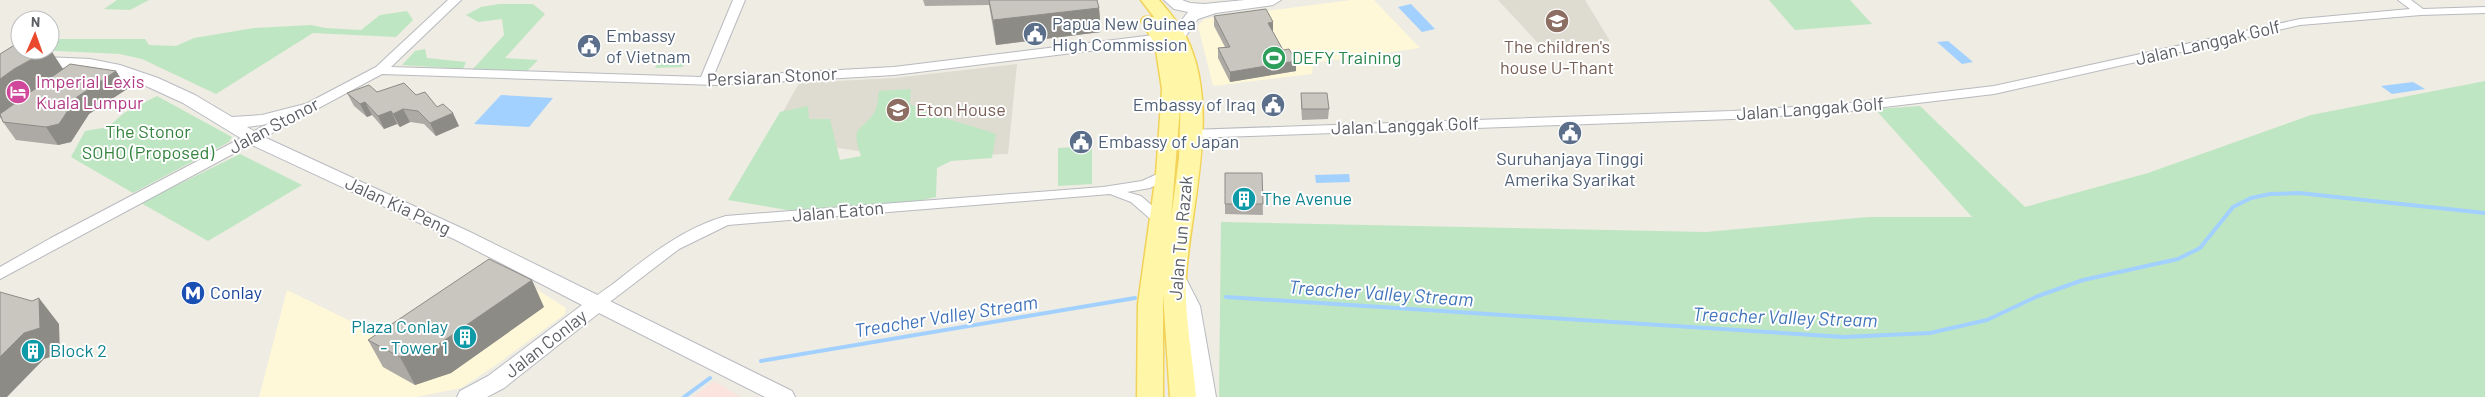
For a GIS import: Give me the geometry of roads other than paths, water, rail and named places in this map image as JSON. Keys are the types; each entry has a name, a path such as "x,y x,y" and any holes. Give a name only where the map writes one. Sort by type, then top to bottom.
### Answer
{"main road":[{"name":"Jalan Tun Razak","path":"1136,0 1170,38 1172,89 1166,174 1149,322 1150,397"},
{"name":"Jalan Tun Razak","path":"1150,0 1192,83 1190,134 1175,276 1174,312 1192,396"},
{"path":"1138,397 1149,322"}],"street":[{"name":"Jalan Stonor","path":"0,274 56,241 380,70 455,0"},
{"path":"705,81 739,0"},
{"path":"1172,0 1178,6 1188,8 1221,7 1273,0"},
{"path":"2404,0 2420,12"},
{"path":"1170,38 1192,16 1221,7"},
{"name":"Jalan Langgak Golf","path":"1190,134 1732,115 1842,108 1994,90 2300,22 2420,12 2485,10"},
{"name":"Persiaran Stonor","path":"380,70 705,81 894,70 1170,38"},
{"name":"Jalan Kia Peng","path":"0,60 90,64 114,69 152,82 189,99 253,138 463,236 784,397"},
{"path":"228,123 262,120 305,109"},
{"name":"Jalan Eaton","path":"597,304 652,263 687,240 726,221 1103,191 1145,185 1166,174"},
{"name":"Jalan Eaton","path":"1103,191 1130,196 1160,220"},
{"name":"Jalan Conlay","path":"468,397 496,382 597,304"}],"water":[{"path":"1411,4 1435,29 1422,32 1398,7"},
{"path":"1948,41 1973,62 1962,64 1937,42"},
{"path":"2413,82 2425,89 2392,94 2381,86"},
{"path":"501,95 553,98 529,127 474,124"},
{"path":"1349,174 1350,182 1316,183 1315,175"}],"waterway":[{"name":"Treacher Valley Stream","path":"1226,297 1844,337 1930,333 1987,320 2038,296 2083,280 2178,259 2200,248 2233,207 2251,198 2270,194 2299,193 2485,213"},
{"name":"Treacher Valley Stream","path":"761,361 1135,298"},
{"name":"Treacher Valley Stream","path":"684,397 710,378"}],"place":[{"name":"The children's house U-Thant","path":"1557,21"},
{"name":"Papua New Guinea High Commission","path":"1035,34"},
{"name":"Embassy of Vietnam","path":"589,46"},
{"name":"DEFY Training","path":"1274,58"},
{"name":"Imperial Lexis Kuala Lumpur","path":"18,92"},
{"name":"Embassy of Iraq","path":"1273,105"},
{"name":"Eton House","path":"898,110"},
{"name":"Suruhanjaya Tinggi Amerika Syarikat","path":"1570,133"},
{"name":"Embassy of Japan","path":"1081,142"},
{"name":"The Avenue","path":"1244,199"},
{"name":"Conlay","path":"193,293"},
{"name":"Plaza Conlay - Tower 1","path":"465,337"},
{"name":"Block 2","path":"33,351"}],"park label":[{"name":"The Stonor SOHO (Proposed)","path":"148,142"}]}
